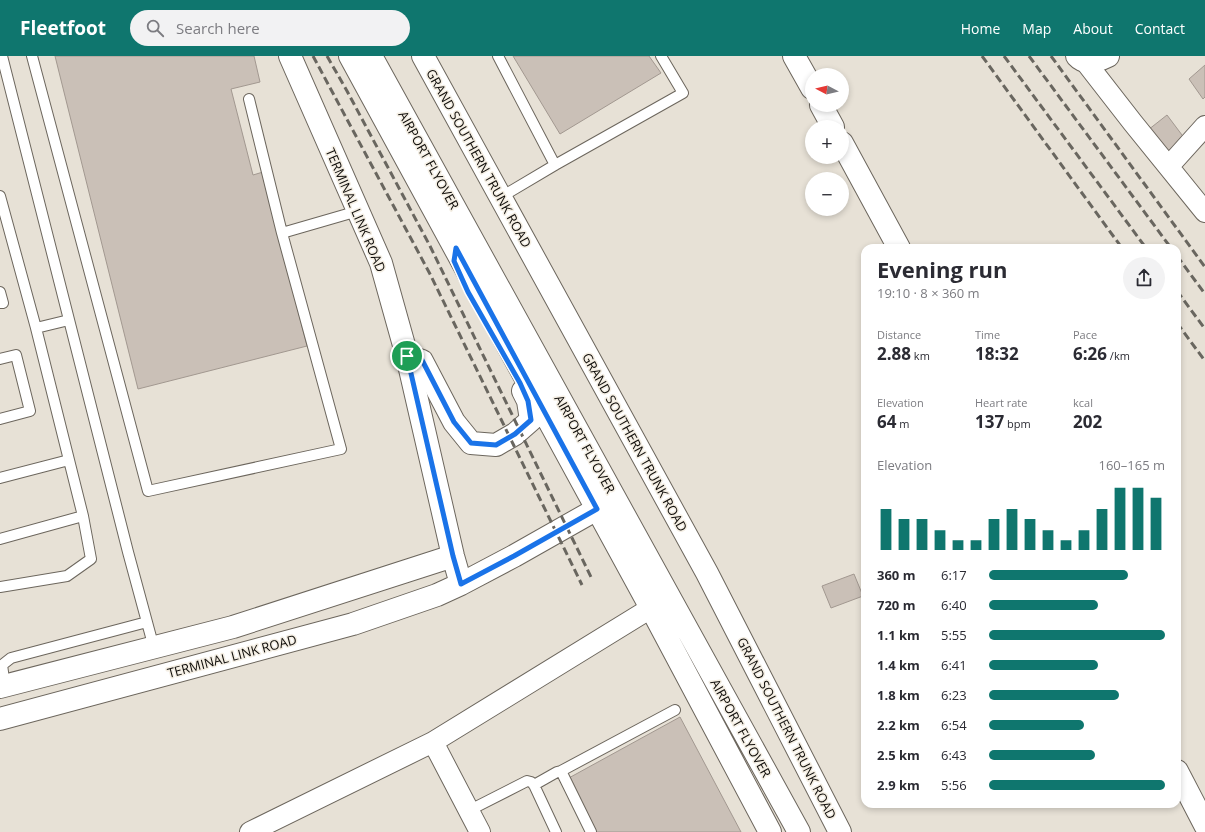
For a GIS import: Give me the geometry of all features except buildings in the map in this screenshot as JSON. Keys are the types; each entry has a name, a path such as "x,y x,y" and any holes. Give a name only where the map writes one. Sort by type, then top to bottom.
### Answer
{"main road":[{"name":"TERMINAL LINK ROAD","path":"290,56 381,263 407,356 453,556 461,584"},
{"path":"350,56 651,608 770,832"},
{"name":"AIRPORT FLYOVER","path":"372,56 798,832"},
{"name":"GRAND SOUTHERN TRUNK ROAD","path":"424,56 707,573 840,832"},
{"path":"794,56 805,76"},
{"path":"1080,58 1090,62 1108,56"},
{"path":"849,156 897,244"},
{"path":"407,356 422,360 454,422 471,443 496,445 515,434 531,420 528,401 520,383 468,292 454,261 456,248"},
{"name":"TERMINAL LINK ROAD","path":"0,719 352,624 437,595 514,556 597,509"},
{"path":"2,686 233,627 453,556"},
{"path":"1181,780 1205,825"}],"street":[{"path":"1080,58 1205,212"},
{"path":"1168,166 1205,126"},
{"path":"250,832 433,742 651,608"},
{"path":"433,742 480,832"}],"lane":[{"path":"2,56 154,648"},
{"path":"32,56 148,491 341,448 282,233 249,99"},
{"path":"498,56 555,165"},
{"path":"501,197 683,93 661,56"},
{"path":"0,196 36,328 83,516 91,559 67,576 0,587"},
{"path":"282,233 358,211"},
{"path":"0,292 3,303 0,303"},
{"path":"36,328 69,320"},
{"path":"0,359 16,355 30,411 0,419"},
{"path":"0,478 69,460"},
{"path":"0,539 83,516"},
{"path":"2,686 2,665 11,658 147,622"},
{"path":"534,785 557,772 561,772 675,710"},
{"path":"561,772 591,832"},
{"path":"468,811 527,781 534,785 556,832"}],"railway":[{"path":"313,56 430,274 582,585"},
{"path":"327,56 430,246 592,579"},
{"path":"982,56 1119,244"},
{"path":"1004,56 1143,244"},
{"path":"1029,56 1168,244"},
{"path":"1051,56 1205,267"},
{"path":"1181,261 1205,294"},
{"path":"1181,296 1205,329"},
{"path":"1181,328 1205,361"}],"route":[{"path":"456,248 597,509 461,584 453,556 407,356 422,360 454,422 471,443 496,445 515,434 531,420 528,401 520,383 468,292 454,261 456,248"}]}
